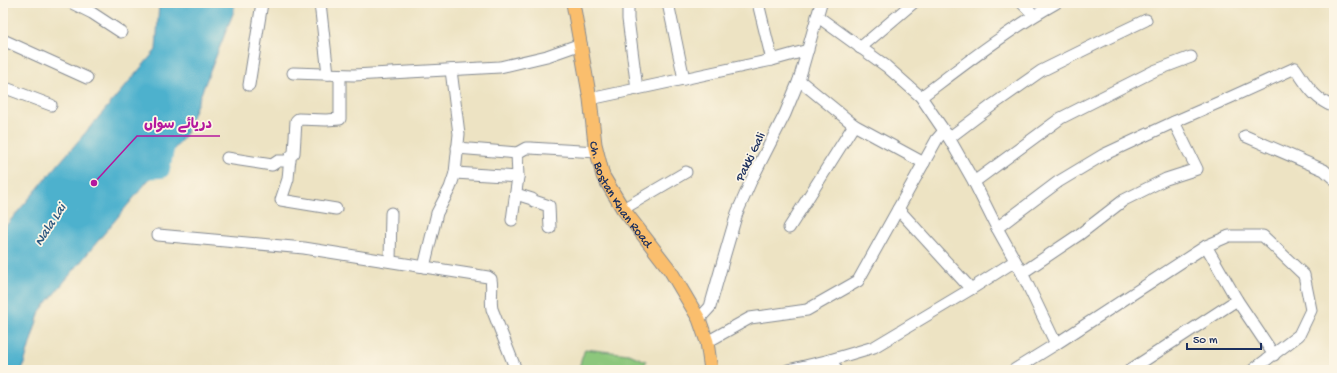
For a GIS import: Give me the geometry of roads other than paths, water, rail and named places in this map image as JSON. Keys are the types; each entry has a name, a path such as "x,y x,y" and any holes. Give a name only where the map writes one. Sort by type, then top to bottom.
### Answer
{"main road":[{"name":"Ch. Bostan Khan Road","path":"573,3 590,99 597,152 603,176 623,209 670,270 699,318 707,342 711,370"}],"street":[{"path":"72,3 92,13 121,32"},
{"path":"249,85 262,3"},
{"path":"320,3 328,74"},
{"path":"628,3 628,19 637,89"},
{"path":"668,3 684,79"},
{"path":"758,3 772,60"},
{"name":"Pakki Gali","path":"699,318 710,307 737,213 751,181 785,114 799,80 821,3"},
{"path":"860,48 912,3"},
{"path":"1022,3 1034,15"},
{"path":"921,97 1034,15 1056,3"},
{"path":"817,16 886,66 921,97 947,134 974,182 1022,273 1056,344"},
{"path":"707,342 750,318 807,310 858,281 937,139 994,104 1041,71 1146,20"},
{"path":"3,40 88,78"},
{"path":"293,73 354,75 500,67 547,56 581,44"},
{"path":"590,99 772,60 808,50"},
{"path":"974,182 1061,118 1154,71 1191,57"},
{"path":"997,228 1058,182 1103,155 1295,68 1309,90 1318,99 1334,107"},
{"path":"424,267 437,212 450,188 455,174 458,134 452,70"},
{"path":"336,209 281,200 288,179 291,155 294,153 296,121 298,119 340,120 340,75"},
{"path":"799,80 854,126 924,163"},
{"path":"3,87 51,105"},
{"path":"1022,273 1080,234 1124,200 1166,179 1197,169 1174,122"},
{"path":"789,228 854,126"},
{"path":"1244,136 1324,170 1334,179"},
{"path":"457,148 517,154 526,148 597,152"},
{"path":"512,220 518,177 517,154"},
{"path":"228,158 272,165 278,161 290,161"},
{"path":"623,209 686,172"},
{"path":"455,174 518,177"},
{"path":"516,194 549,206 550,228"},
{"path":"898,209 971,289"},
{"path":"390,261 392,213"},
{"path":"158,235 304,248 488,277 491,279 492,286 490,301 492,310 516,370"},
{"path":"1014,370 1206,246 1229,236 1263,236 1304,275 1311,310 1298,335 1253,370"},
{"path":"1206,246 1237,300 1274,355"},
{"path":"788,370 874,347 1015,261"},
{"path":"1130,370 1237,300"},
{"path":"830,360 838,370"}],"water":[{"path":"159,3 234,3 234,11 184,137 40,311 22,370 3,370 3,229 156,50"}],"waterway":[{"name":"Nala Lai","path":"133,170 161,169 167,140"}],"place":[{"name":"دریائے سواں","path":"94,183"}]}
